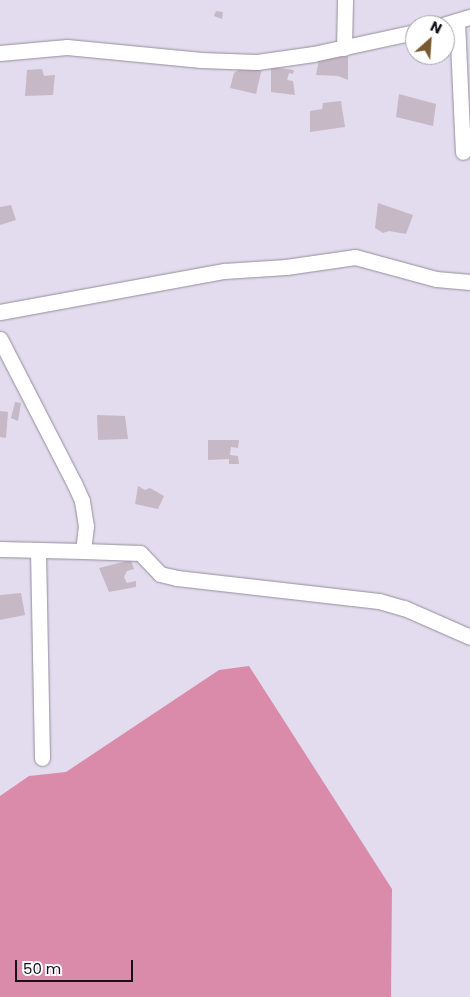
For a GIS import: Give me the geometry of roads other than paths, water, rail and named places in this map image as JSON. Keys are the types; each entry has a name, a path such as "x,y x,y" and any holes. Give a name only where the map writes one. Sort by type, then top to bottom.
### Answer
{"street":[{"path":"344,48 346,0"},
{"path":"457,21 463,152"},
{"path":"0,53 67,47 240,62 344,48 405,34"},
{"path":"0,312 224,271 286,268 345,258 367,258 436,279 470,282"},
{"path":"0,339 82,501 86,526 83,551"},
{"path":"0,549 140,553 160,574 176,578 378,601 404,608 470,637"},
{"path":"38,550 42,758"}]}
